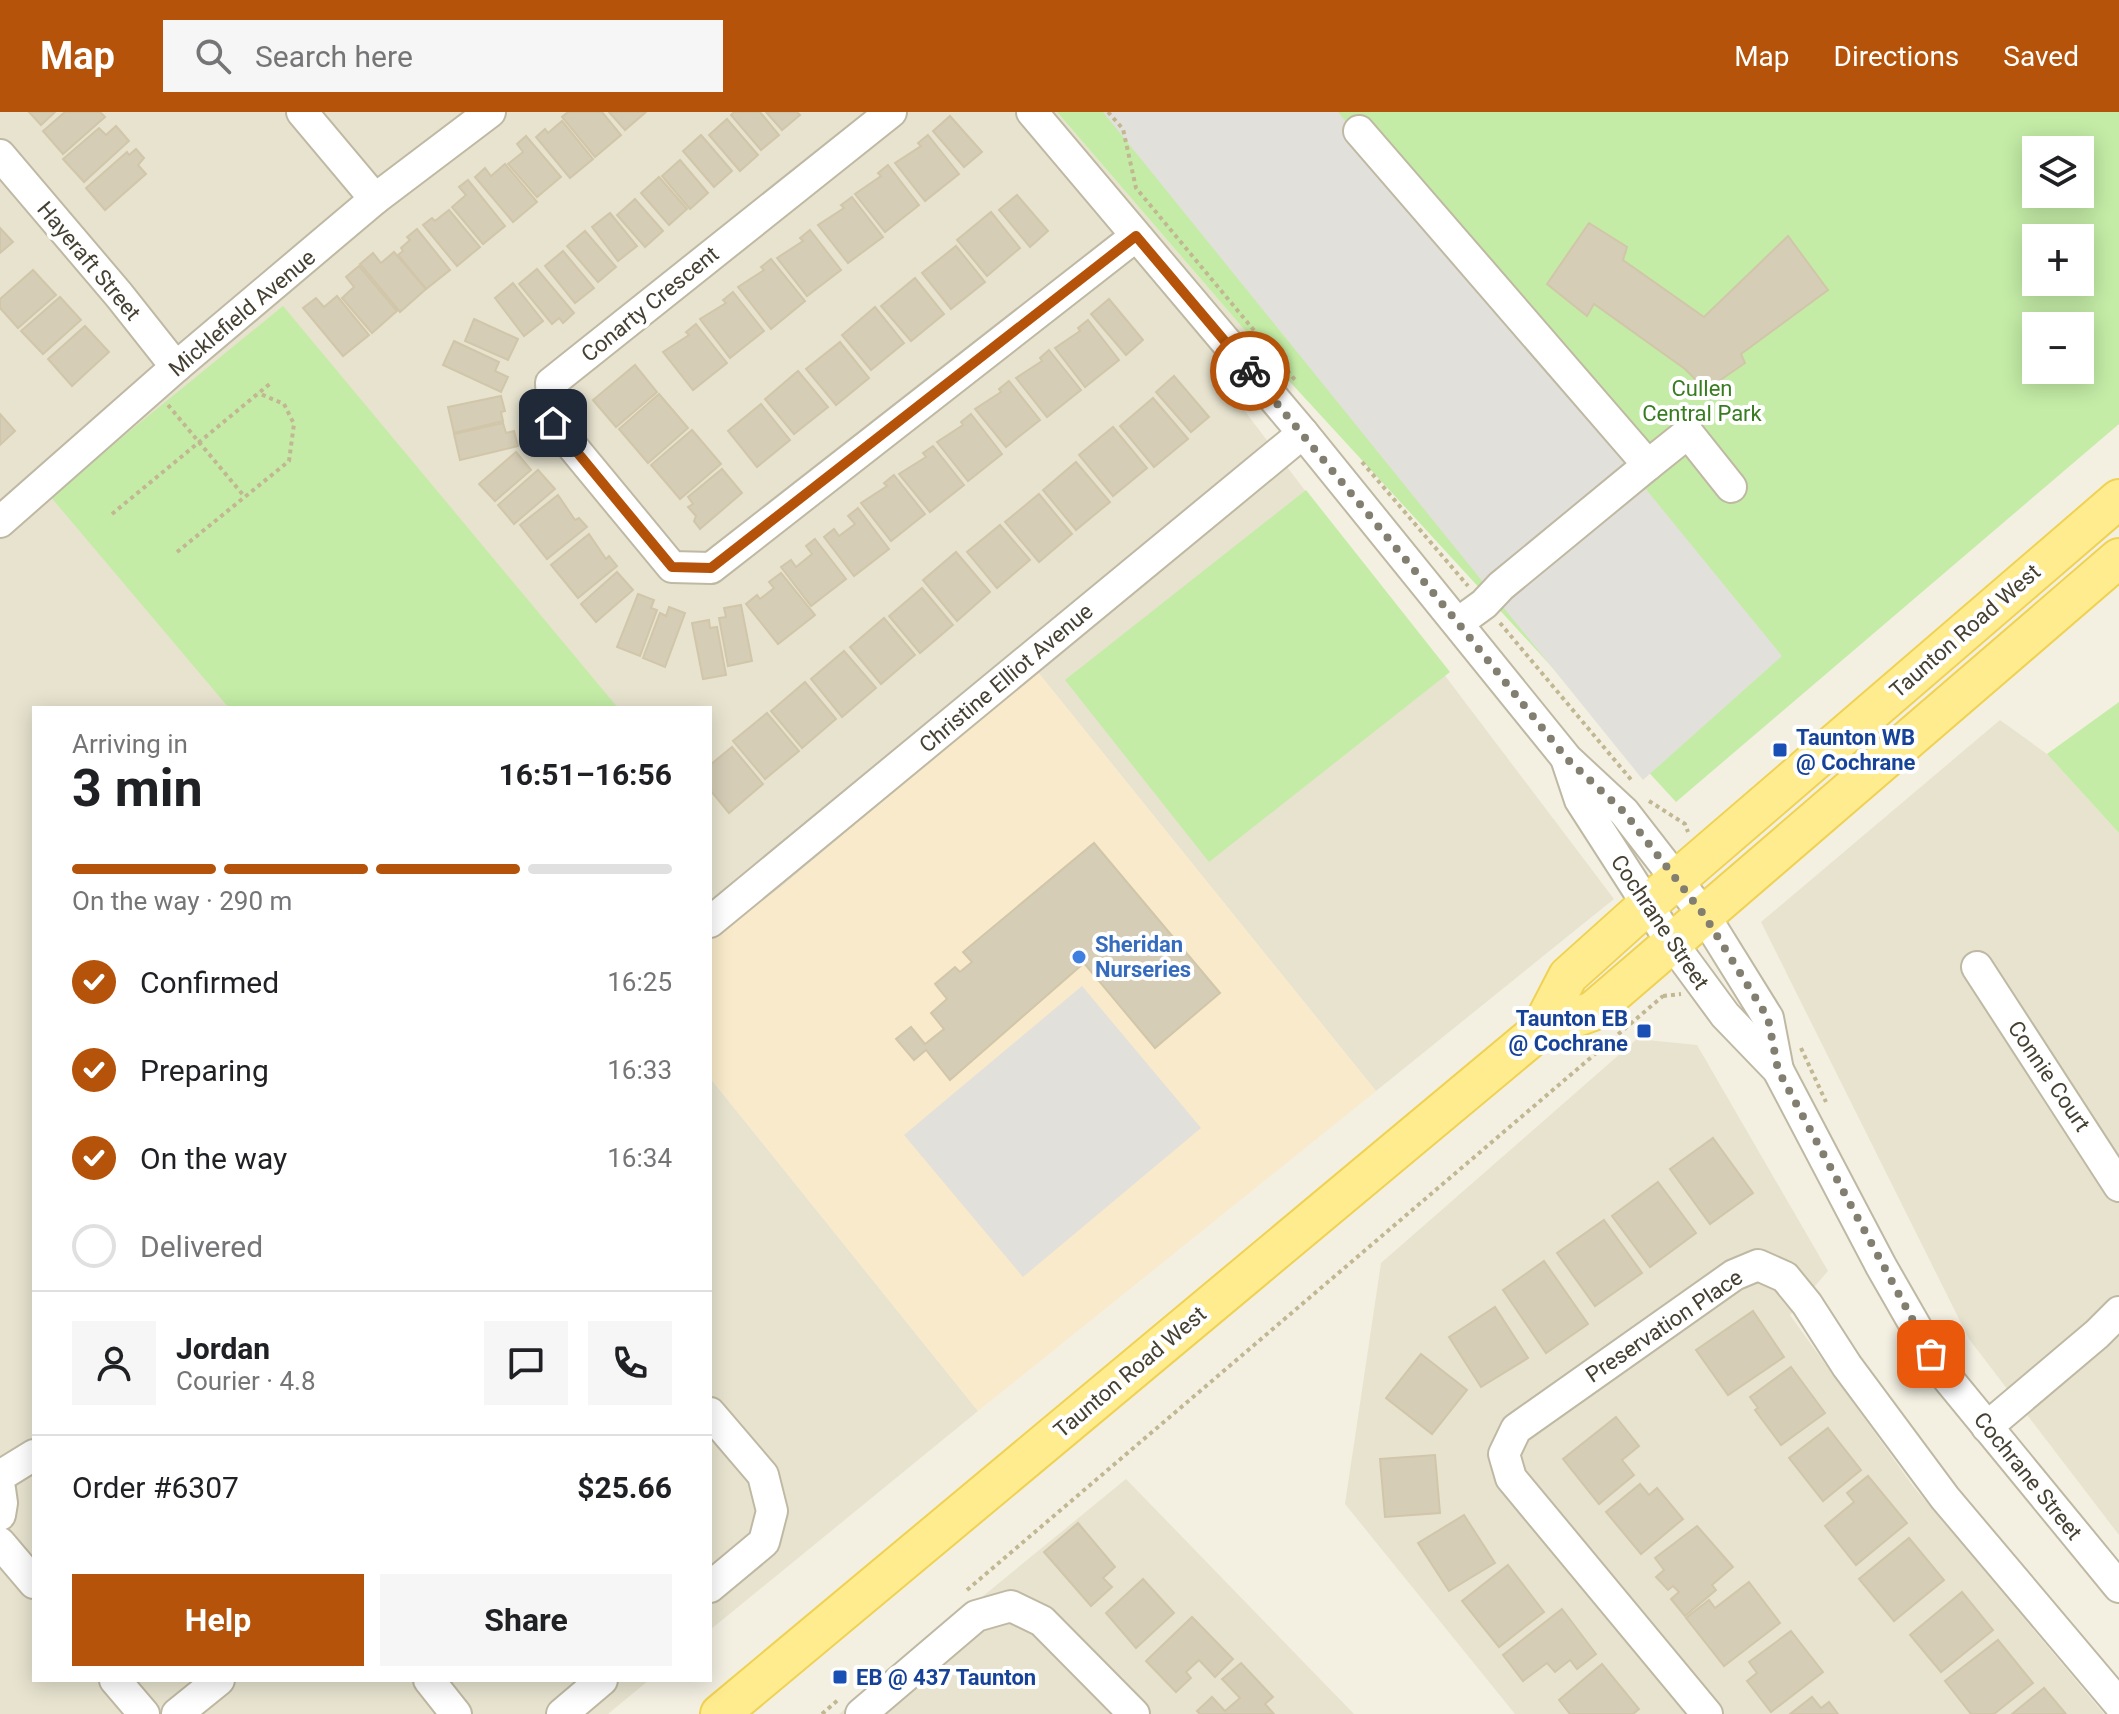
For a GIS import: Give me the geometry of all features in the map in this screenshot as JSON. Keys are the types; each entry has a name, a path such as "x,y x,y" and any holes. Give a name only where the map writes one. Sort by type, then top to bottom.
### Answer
{"main road":[{"name":"Taunton Road West","path":"1540,1030 1568,976 2119,499"},
{"name":"Taunton Road West","path":"720,1714 1540,1030 1593,1011 2119,558"}],"street":[{"path":"302,112 375,199"},
{"name":"Micklefield Avenue","path":"0,522 176,367 375,199 490,112"},
{"name":"Conarty Crescent","path":"891,112 551,383 553,423 672,567 711,568 1136,236"},
{"name":"Cochrane Street","path":"1032,112 1303,433 1567,759 1624,812 1704,915 1768,1018 1778,1070"},
{"path":"1359,131 1648,465"},
{"name":"Hayeraft Street","path":"0,155 176,367"},
{"name":"Christine Elliot Avenue","path":"712,920 1303,433"},
{"path":"1458,623 1688,433 1731,487"},
{"name":"Cochrane Street","path":"1567,759 1580,800 1672,943 1725,1015 1778,1070 1921,1339 1940,1369 2119,1587"},
{"name":"Connie Court","path":"1977,967 2119,1186"},
{"name":"Preservation Place","path":"1707,1714 1511,1478 1504,1454 1516,1429 1734,1275 1758,1265 1785,1277 1945,1498 2119,1704"},
{"path":"1987,1427 2119,1312"},
{"path":"712,1415 763,1475 772,1511 764,1542 712,1585"},
{"path":"0,1476 32,1456"},
{"path":"0,1489 0,1515"},
{"path":"0,1543 32,1581"},
{"path":"853,1704 976,1616 1011,1606 1042,1621 1134,1714"},
{"path":"117,1682 144,1714"},
{"path":"177,1714 217,1682"},
{"path":"431,1682 456,1714"},
{"path":"562,1714 600,1682"}],"path":[{"path":"1108,112 1123,129 1136,188 1300,387"},
{"path":"112,514 272,382"},
{"path":"153,387 245,496"},
{"path":"177,552 289,461 294,424 284,404 258,393"},
{"path":"1357,456 1639,789"},
{"path":"1648,801 1685,824 1689,834"},
{"path":"966,1591 1663,996 1661,992"},
{"path":"822,1714 853,1704"}],"shaded area":[{"path":"0,112 1057,112 1280,371 1241,406 1614,899 1376,1091 1037,671 781,887 712,938 712,706 32,706 32,1682 647,1682 608,1714 0,1714"},
{"path":"1103,112 1338,112 1782,656 1643,780"},
{"path":"1037,671 1376,1091 978,1411 712,1080 712,938 781,887"},
{"path":"2000,720 2047,754 2119,833 2119,1535 1969,1339 1761,922"},
{"path":"1082,986 1201,1128 1023,1277 904,1135"},
{"path":"1637,1039 1697,1045 1828,1271 1790,1315 1913,1486 2104,1714 1515,1714 1345,1504 1381,1263"},
{"path":"712,1080 978,1411 712,1628"},
{"path":"1126,1479 1354,1714 839,1714"}],"green space":[{"name":"Cullen Central Park","path":"1057,112 2119,112 2119,424 1676,802 1280,371"},
{"path":"283,306 616,706 227,706 50,496"},
{"path":"1306,490 1450,672 1209,862 1065,680"},
{"path":"2119,702 2119,833 2047,754"}],"building":[{"path":"29,112 55,112 41,125"},
{"path":"65,112 100,112 105,117 63,154 43,131"},
{"path":"568,112 602,112 621,135 595,157 562,117"},
{"path":"609,112 646,112 625,130"},
{"path":"734,112 760,112 779,135 761,150 731,115"},
{"path":"766,112 797,112 800,115 782,130"},
{"path":"950,116 982,152 964,167 933,131"},
{"path":"727,119 758,155 740,171 709,135"},
{"path":"562,121 593,159 570,178 536,137 545,129 548,133"},
{"path":"116,126 129,141 84,182 63,159 99,128 106,135"},
{"path":"701,135 732,171 714,187 683,151"},
{"path":"928,135 959,174 925,201 895,163 921,146 918,143"},
{"path":"526,136 561,177 537,197 508,164 523,152 517,144"},
{"path":"136,149 144,158 138,165 146,174 105,210 86,188 127,152 129,155"},
{"path":"680,160 708,193 690,209 662,176"},
{"path":"505,164 537,202 513,222 475,177 485,168 491,176"},
{"path":"888,165 919,205 885,232 855,194 881,176 878,173"},
{"path":"659,177 687,209 669,225 641,193"},
{"path":"468,180 505,226 483,244 452,207 466,195 459,187"},
{"path":"1017,195 1048,231 1030,247 999,210"},
{"path":"852,197 883,237 848,263 818,225 844,208 841,205"},
{"path":"635,199 663,231 645,247 617,215"},
{"path":"449,210 480,247 457,266 423,225 432,218 435,221"},
{"path":"991,212 1020,248 987,276 957,240"},
{"path":"610,213 637,246 618,261 592,227"},
{"path":"1589,223 1627,247 1623,260 1704,317 1788,236 1828,290 1741,354 1745,363 1706,390 1685,369 1594,304 1587,316 1547,284"},
{"path":"0,228 13,242 0,253"},
{"path":"417,229 450,270 426,289 398,255 410,240 407,237"},
{"path":"810,230 841,270 807,296 777,258 803,241 800,238"},
{"path":"585,231 616,267 598,282 567,246"},
{"path":"956,246 985,282 951,309 922,273"},
{"path":"563,251 594,288 575,303 545,266"},
{"path":"394,252 426,289 400,312 360,264 373,253 381,263"},
{"path":"771,259 805,301 771,329 738,287 764,270 761,267"},
{"path":"359,266 397,311 372,333 342,298 354,287 346,277"},
{"path":"537,269 574,313 563,323 559,318 552,324 519,284"},
{"path":"33,270 56,295 18,328 0,308 0,299"},
{"path":"915,278 944,314 911,341 881,306"},
{"path":"513,283 543,321 524,336 495,298"},
{"path":"733,292 764,331 730,358 700,319 726,303 723,300"},
{"path":"337,296 369,335 343,356 303,308 316,298 324,307"},
{"path":"60,297 81,320 43,354 21,331"},
{"path":"1109,299 1143,340 1126,355 1091,314"},
{"path":"875,307 904,343 871,370 842,335"},
{"path":"474,319 518,339 508,360 465,341"},
{"path":"1088,320 1119,360 1085,387 1055,348 1080,331 1078,328"},
{"path":"696,324 727,363 693,390 663,352 689,335 686,332"},
{"path":"85,326 109,352 72,386 48,359"},
{"path":"454,341 499,362 495,371 508,377 501,392 443,365"},
{"path":"840,342 869,378 836,405 806,369"},
{"path":"1049,350 1081,390 1047,417 1016,378 1042,361 1040,358"},
{"path":"635,365 657,392 616,427 593,400"},
{"path":"798,371 828,407 794,434 765,399"},
{"path":"1174,376 1209,417 1191,432 1156,392"},
{"path":"1009,381 1040,420 1006,447 975,409 1001,392 999,389"},
{"path":"659,394 688,428 648,463 619,429"},
{"path":"501,396 505,411 501,412 503,421 454,433 448,407"},
{"path":"1153,398 1188,439 1154,467 1120,426"},
{"path":"761,404 790,440 757,467 728,431"},
{"path":"0,414 15,431 0,445"},
{"path":"971,414 1002,454 968,481 937,442 963,425 961,422"},
{"path":"503,423 506,433 514,431 518,446 460,460 454,434"},
{"path":"1113,427 1147,468 1113,496 1079,455"},
{"path":"692,430 721,464 680,499 651,465"},
{"path":"933,446 964,485 930,512 899,474 926,457 923,453"},
{"path":"516,452 531,470 495,501 479,484"},
{"path":"1076,462 1110,502 1076,530 1043,490"},
{"path":"722,469 742,493 700,529 694,521 696,516 688,507 693,504 688,497"},
{"path":"538,470 555,489 514,524 498,505"},
{"path":"894,475 925,514 891,541 861,503 887,486 884,483"},
{"path":"1039,494 1072,534 1039,562 1005,522"},
{"path":"558,495 575,520 579,518 587,527 547,559 520,525"},
{"path":"858,508 889,549 854,576 824,537 834,529 839,536 855,524 848,516"},
{"path":"1000,525 1030,560 997,588 967,552"},
{"path":"589,534 606,559 609,556 617,566 578,598 551,565"},
{"path":"815,539 846,579 811,606 781,567 791,560 796,567 812,554 806,546"},
{"path":"956,552 990,592 957,621 923,580"},
{"path":"617,572 633,590 596,622 581,604"},
{"path":"781,573 815,615 778,644 746,604 757,595 760,599 774,588 769,582"},
{"path":"922,588 953,625 920,653 889,616"},
{"path":"638,594 654,600 651,608 657,610 640,656 617,647"},
{"path":"741,605 752,661 728,666 719,618 726,617 724,608"},
{"path":"669,607 685,613 665,667 643,658 660,613 666,616"},
{"path":"884,618 915,655 881,684 850,647"},
{"path":"709,620 710,628 717,627 726,675 703,679 692,623"},
{"path":"844,651 876,688 842,717 811,679"},
{"path":"805,682 836,719 802,748 771,711"},
{"path":"767,713 799,751 765,779 733,741"},
{"path":"732,747 763,784 729,813 712,792 712,763"},
{"name":"Sheridan Nurseries","path":"1094,843 1220,993 1155,1048 1084,963 950,1080 926,1050 914,1060 896,1039 911,1027 925,1044 944,1029 931,1013 947,999 935,984 955,967 960,972 972,962 963,952"},
{"path":"1713,1138 1753,1193 1710,1224 1670,1169"},
{"path":"1658,1182 1696,1233 1650,1267 1612,1216"},
{"path":"1604,1220 1642,1273 1595,1306 1557,1253"},
{"path":"1544,1261 1588,1324 1546,1353 1503,1290"},
{"path":"1495,1307 1528,1358 1481,1387 1449,1337"},
{"path":"1753,1311 1784,1357 1728,1395 1696,1350"},
{"path":"1421,1354 1467,1390 1432,1434 1386,1398"},
{"path":"1791,1367 1825,1413 1781,1445 1755,1410 1758,1408 1750,1397"},
{"path":"1616,1417 1639,1446 1622,1460 1634,1475 1599,1504 1563,1459"},
{"path":"1828,1428 1861,1470 1823,1501 1789,1458"},
{"path":"1435,1455 1440,1513 1385,1517 1380,1459"},
{"path":"1868,1476 1907,1523 1856,1565 1825,1526 1854,1502 1847,1493"},
{"path":"1640,1484 1649,1495 1657,1488 1683,1519 1641,1554 1606,1512"},
{"path":"1464,1515 1495,1563 1449,1591 1418,1543"},
{"path":"1078,1523 1115,1567 1103,1578 1112,1587 1091,1606 1044,1552"},
{"path":"1697,1526 1733,1567 1712,1585 1716,1590 1685,1616 1671,1599 1679,1592 1673,1586 1668,1590 1656,1577 1664,1570 1655,1558"},
{"path":"1909,1538 1944,1580 1894,1621 1859,1579"},
{"path":"1508,1565 1544,1612 1499,1647 1462,1601"},
{"path":"1143,1579 1174,1613 1136,1648 1106,1613"},
{"path":"1749,1582 1780,1623 1724,1666 1686,1618 1709,1600 1715,1608"},
{"path":"1962,1592 1993,1630 1941,1672 1910,1635"},
{"path":"1562,1609 1596,1654 1577,1669 1570,1660 1555,1672 1547,1663 1523,1681 1503,1655"},
{"path":"1192,1617 1233,1659 1215,1677 1199,1660 1186,1672 1191,1678 1176,1692 1146,1661"},
{"path":"1791,1631 1823,1672 1771,1712 1747,1681 1757,1673 1749,1662"},
{"path":"1998,1640 2033,1683 1994,1714 1971,1714 1945,1681"},
{"path":"1241,1663 1273,1697 1265,1704 1274,1714 1200,1714 1197,1711 1212,1697 1225,1711 1240,1698 1222,1679"},
{"path":"1602,1664 1639,1709 1633,1714 1570,1714 1559,1700"},
{"path":"2044,1688 2066,1714 2012,1714"},
{"path":"1812,1697 1821,1708 1829,1702 1838,1714 1790,1714"}],"way so far":[{"path":"1250,371 1567,759 1624,812 1704,915 1768,1018 1778,1070 1931,1354"}],"place":[{"name":"Taunton WB @ Cochrane","path":"1780,750"},
{"name":"Sheridan Nurseries","path":"1079,957"},
{"name":"Taunton EB @ Cochrane","path":"1644,1031"},
{"name":"EB @ 437 Taunton","path":"840,1677"}],"route":[{"path":"553,423 672,567 711,568 1136,236 1250,371"}]}
